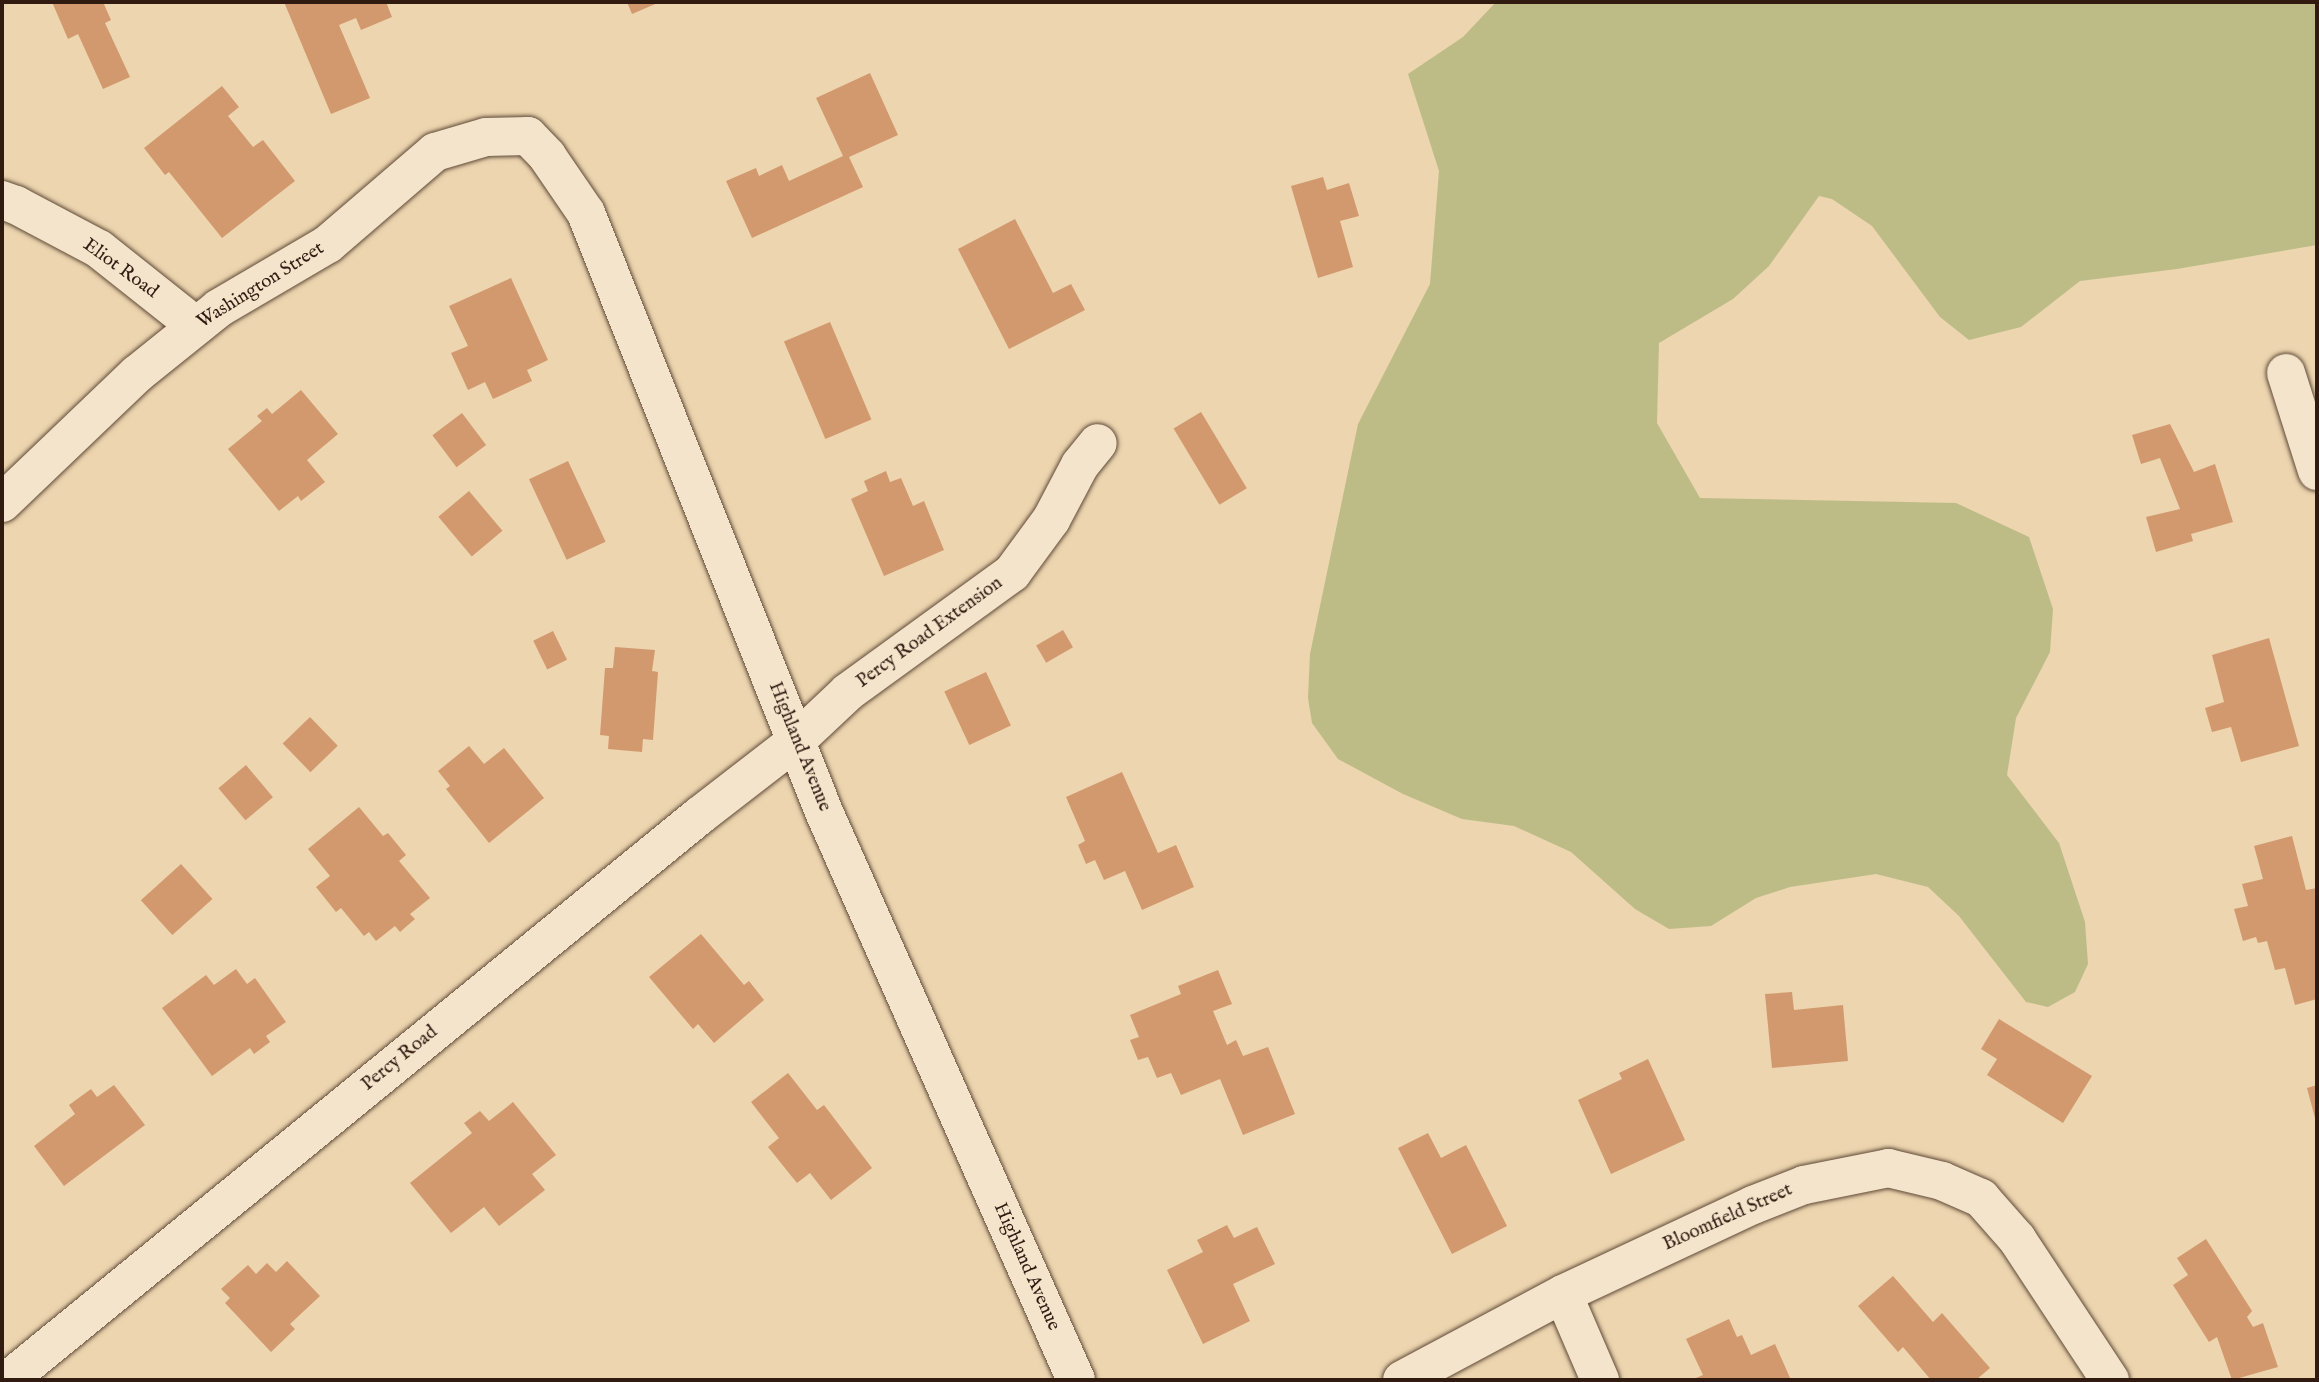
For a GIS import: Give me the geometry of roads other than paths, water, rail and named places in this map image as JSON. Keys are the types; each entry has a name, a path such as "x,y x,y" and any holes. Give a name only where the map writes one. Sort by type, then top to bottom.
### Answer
{"street":[{"name":"Washington Street","path":"2,503 137,374 219,308 328,244 435,152 486,137 509,136"},
{"name":"Highland Avenue","path":"509,136 528,136 547,156 586,213 824,812 1076,1380"},
{"name":"Eliot Road","path":"2,201 16,205 99,249 196,327"},
{"path":"2286,373 2317,471"},
{"name":"Percy Road Extension","path":"796,741 848,692 1012,573 1051,520 1080,465 1098,443"},
{"name":"Percy Road","path":"8,1380 656,851 796,741"},
{"name":"Bloomfield Street","path":"1402,1380 1563,1294 1766,1200 1804,1185 1888,1168 1942,1181 1981,1198 2017,1239 2110,1380"},
{"path":"1563,1294 1600,1380"}]}
